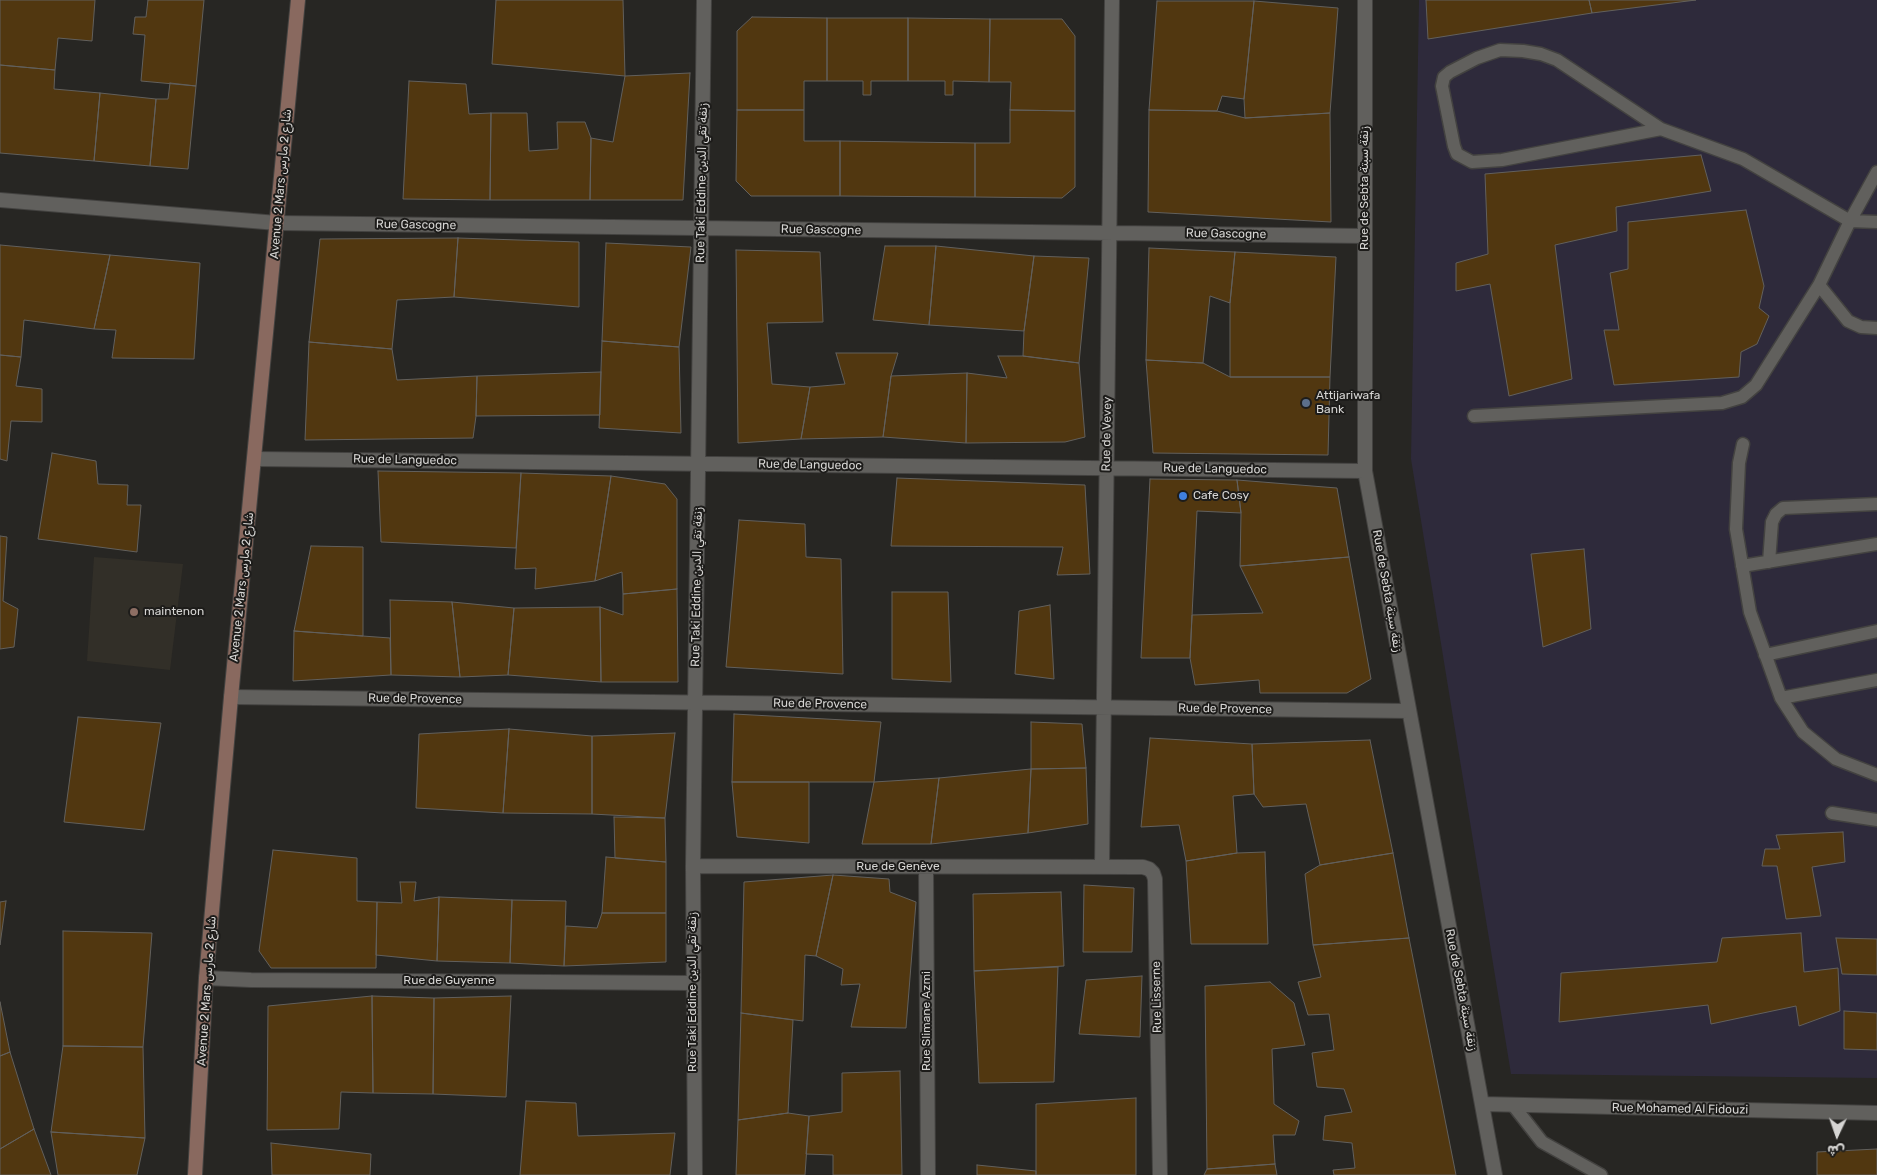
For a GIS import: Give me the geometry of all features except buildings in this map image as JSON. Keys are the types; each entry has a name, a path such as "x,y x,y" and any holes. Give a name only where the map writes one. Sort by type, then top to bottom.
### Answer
{"main road":[{"name":"Avenue 2 Mars شارع 2 مارس","path":"195,1175 206,978 298,0"}],"street":[{"name":"Rue Taki Eddine زنقة تقي الدين","path":"695,1175 693,866 704,0"},
{"name":"Rue de Vevey","path":"1102,867 1112,0"},
{"name":"Rue de Sebta زنقة سبتة","path":"1365,0 1365,471 1495,1175"},
{"name":"Rue Gascogne","path":"0,200 277,223 1365,236"},
{"name":"Rue de Languedoc","path":"254,459 1365,471"},
{"name":"Rue de Provence","path":"231,697 1409,711"},
{"name":"Rue de Genève","path":"693,866 1102,867"},
{"name":"Rue Slimane Azmi","path":"926,867 928,1175"},
{"name":"Rue Lisserne","path":"1102,867 1143,867 1153,873 1155,879 1160,1175"},
{"name":"Rue de Guyenne","path":"206,978 251,980 693,983"},
{"name":"Rue Mohamed Al Fidouzi","path":"1482,1104 1877,1113"}],"lane":[{"path":"1661,129 1502,160 1472,162 1457,154 1442,86 1444,77 1450,72 1477,58 1500,50 1523,50 1541,54 1557,60 1661,129 1743,159 1850,222 1877,222"},
{"path":"1474,416 1722,403 1742,397 1756,385 1819,285 1877,172"},
{"path":"1819,285 1848,321 1861,327 1877,328"},
{"path":"1743,444 1738,462 1736,529 1750,612 1781,698 1803,732 1836,759 1877,775"},
{"path":"1769,562 1772,522 1782,508 1792,506 1877,504"},
{"path":"1742,566 1877,544"},
{"path":"1766,655 1877,631"},
{"path":"1781,698 1877,680"},
{"path":"1832,813 1877,820"},
{"path":"1513,1105 1542,1142 1601,1175"}],"shaded area":[{"path":"1419,0 1877,0 1877,1078 1511,1074 1411,459"},
{"name":"maintenon","path":"94,557 183,564 170,670 87,661"}],"place":[{"name":"Attijariwafa Bank","path":"1306,403"},
{"name":"Cafe Cosy","path":"1183,496"},
{"name":"maintenon","path":"134,612"}]}
